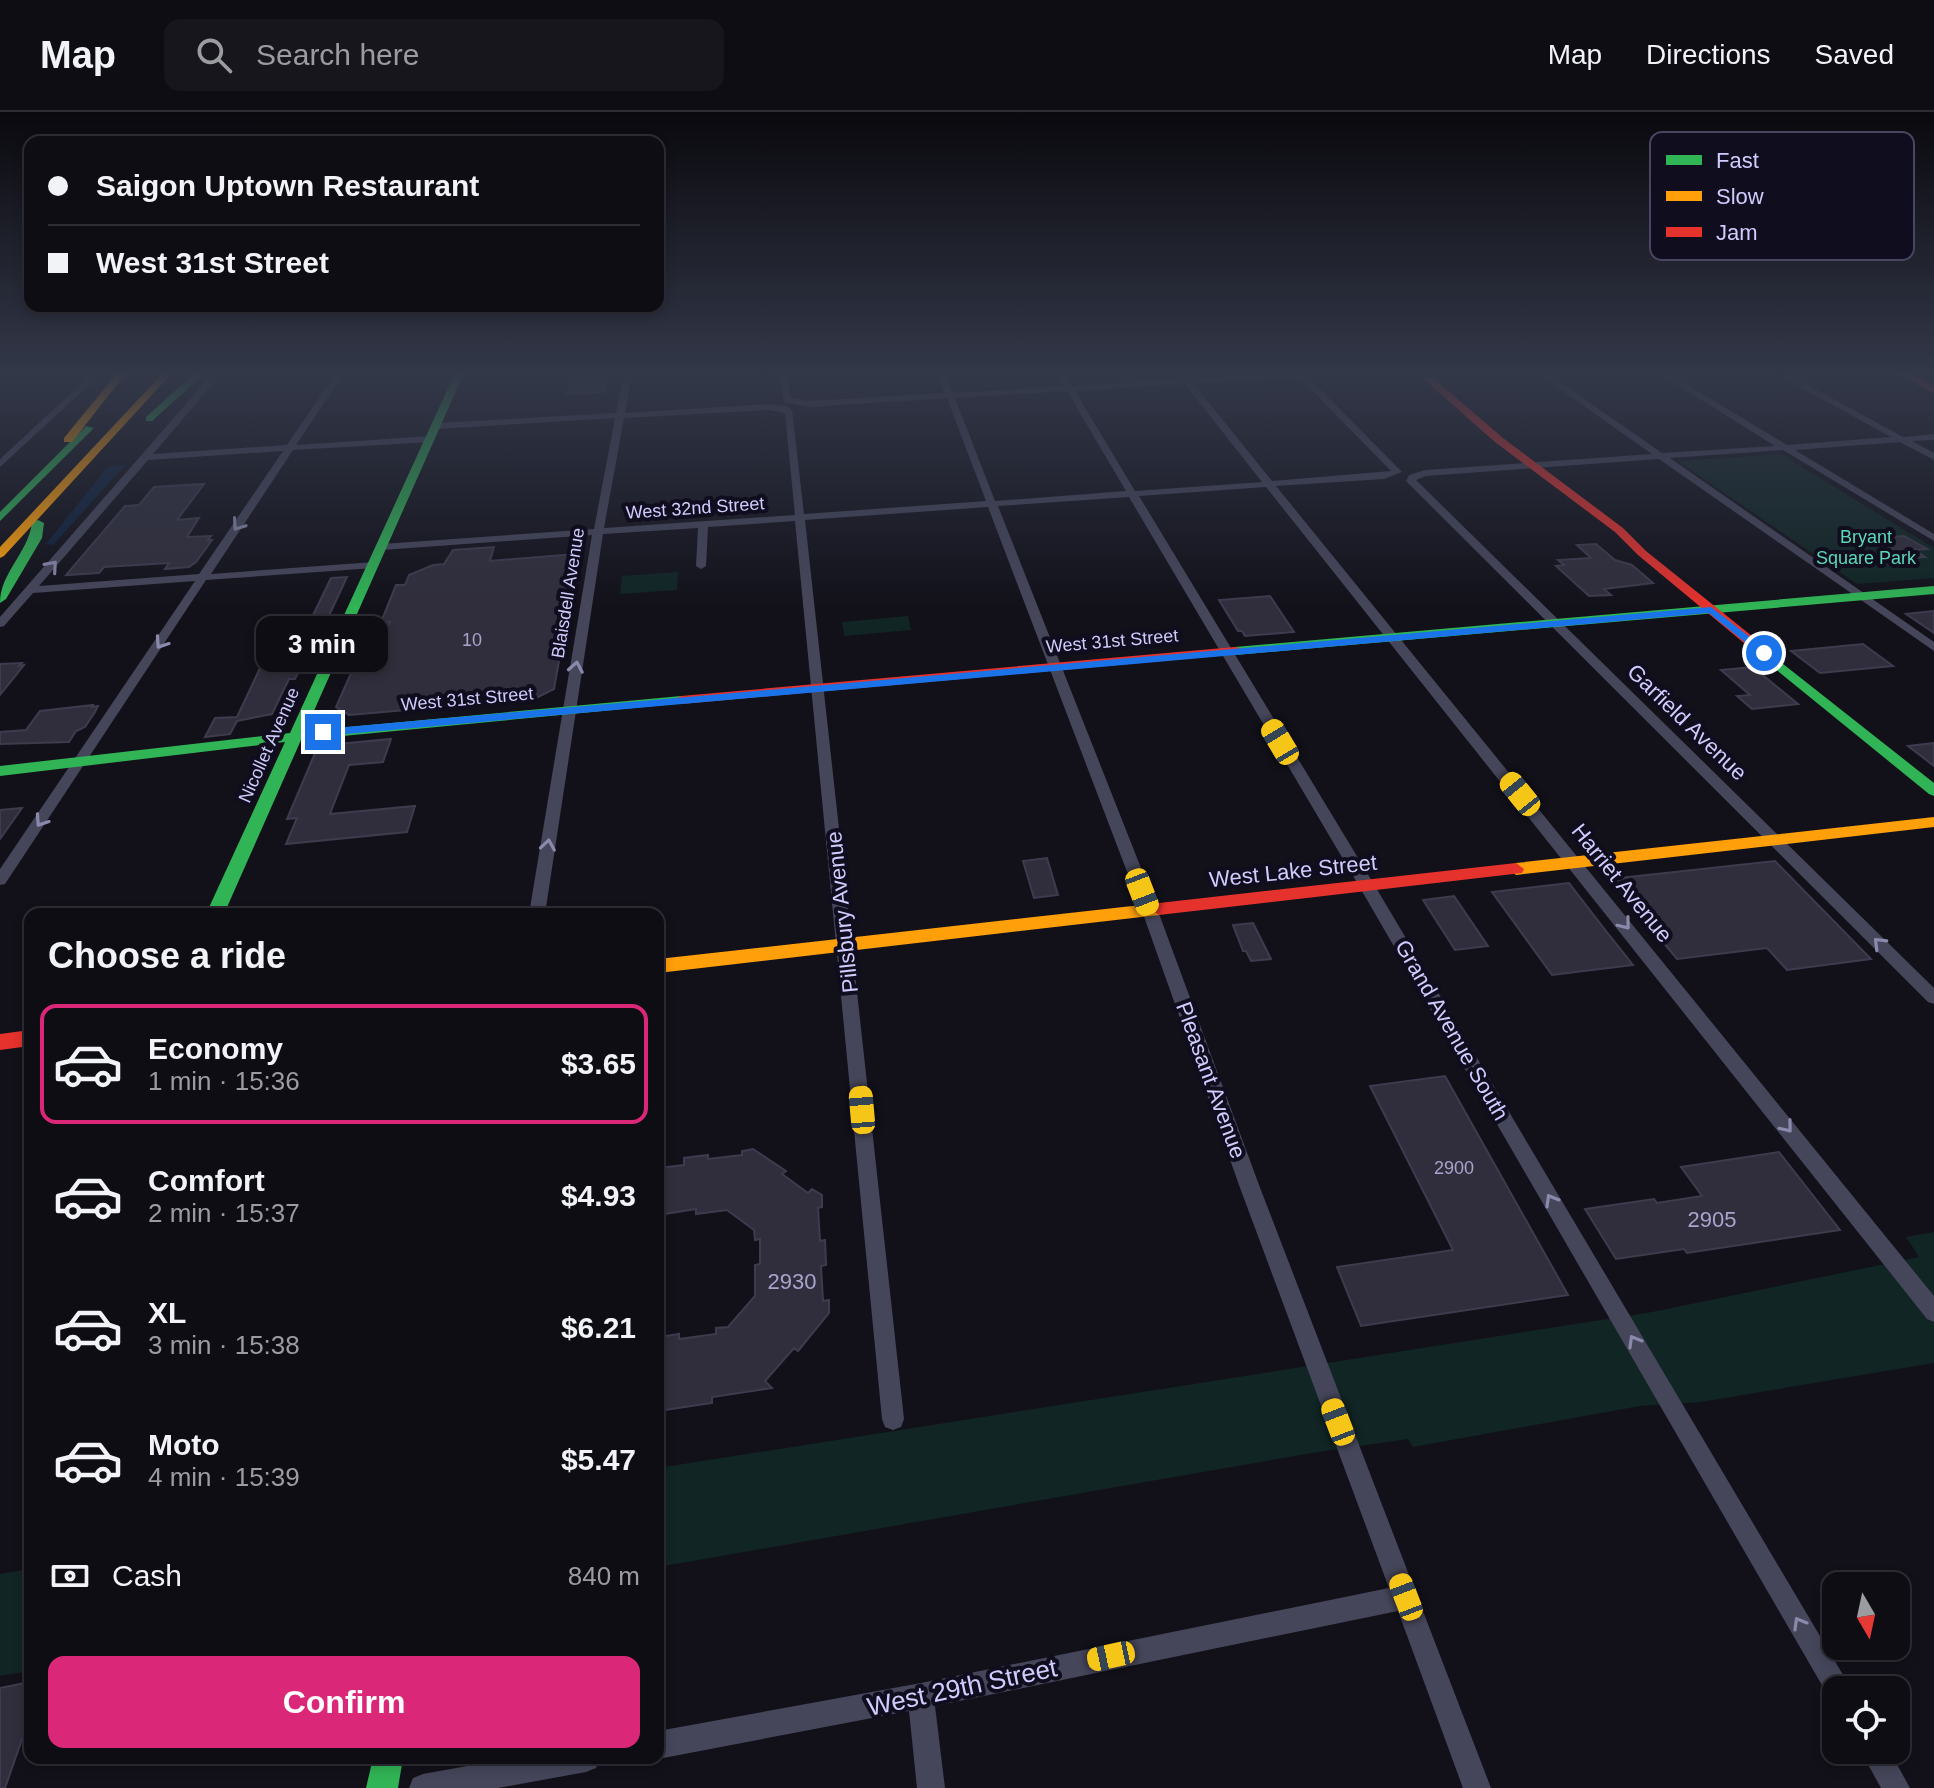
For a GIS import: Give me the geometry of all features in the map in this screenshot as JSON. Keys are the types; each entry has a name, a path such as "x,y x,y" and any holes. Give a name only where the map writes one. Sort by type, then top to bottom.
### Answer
{"main road":[{"path":"47,469 60,451"},
{"path":"0,515 65,451"},
{"path":"0,554 94,451"},
{"path":"84,462 102,451"},
{"name":"Nicollet Avenue","path":"218,908 426,451"},
{"path":"1517,451 1605,528 1642,553 1934,791"},
{"path":"0,599 36,538 41,508"},
{"name":"West 31st Street","path":"81,761 570,709 1934,590"},
{"path":"0,762 67,757 81,761"},
{"path":"0,771 52,767 81,761"},
{"name":"West Lake Street","path":"664,965 1934,822"},
{"path":"0,1042 24,1039"},
{"path":"382,1788 387,1764"}],"street":[{"path":"0,624 150,451"},
{"path":"145,457 239,451"},
{"path":"0,880 289,451"},
{"name":"Blaisdell Avenue","path":"538,908 613,451"},
{"name":"Pillsbury Avenue","path":"793,451 893,1419"},
{"name":"Pleasant Avenue","path":"970,451 1150,911 1308,1343 1477,1788"},
{"name":"Grand Avenue South","path":"1106,451 1367,886 1831,1676"},
{"name":"Harriet Avenue","path":"1243,451 1934,1312"},
{"name":"West 32nd Street","path":"382,547 1269,484 1397,472 1379,451"},
{"path":"1654,451 1934,647"},
{"path":"1534,465 1726,451"},
{"path":"1791,451 1934,538"},
{"name":"Garfield Avenue","path":"1534,465 1425,473 1412,477 1414,485 1934,998"},
{"path":"701,566 703,524"},
{"path":"31,590 374,565"},
{"name":"West 29th Street","path":"664,1744 921,1696 1406,1597"},
{"path":"921,1696 931,1788"},
{"path":"423,1788 553,1764"},
{"path":"1882,1764 1896,1788"}],"green space":[{"name":"Bryant Square Park","path":"1781,454 1934,548 1934,578 1857,584 1678,461"},
{"path":"678,572 677,590 620,594 622,576"},
{"path":"908,616 911,630 844,636 842,622"},
{"path":"1934,1232 1934,1363 1701,1402 1640,1406 1413,1447 1408,1439 1318,1452 664,1566 664,1467 1652,1312 1919,1257 1906,1237"},
{"path":"24,1570 24,1672 0,1676 0,1574"}],"water":[{"path":"125,465 53,545 46,544 105,470 111,466"}],"building":[{"path":"204,484 177,520 199,518 187,537 211,536 208,540 212,540 189,567 165,569 169,563 104,567 99,573 66,575 125,506 139,505 154,487"},
{"name":"Bryant Square Park","path":"1904,536 1927,549 1914,550 1925,557 1898,559 1875,545 1887,544 1877,538"},
{"path":"1596,544 1615,560 1632,565 1653,583 1604,589 1611,595 1589,596 1556,566 1564,565 1558,560 1591,558 1577,545"},
{"path":"494,547 490,561 575,554 562,608 568,610 554,689 534,699 349,715 336,707 355,664 372,662 390,622 381,622 396,585 405,585 409,575 444,564 453,550"},
{"path":"347,577 320,635 303,636 331,578"},
{"path":"1270,596 1294,632 1245,636 1238,631 1219,600"},
{"path":"1934,611 1934,633 1906,614"},
{"path":"1863,644 1893,666 1820,673 1791,651"},
{"path":"22,663 19,666 24,665 0,695 0,664"},
{"path":"302,665 295,679 289,679 272,714 237,721 230,734 205,737 215,718 237,717 260,668"},
{"path":"1753,667 1798,704 1752,709 1737,696 1750,695 1721,670"},
{"path":"98,706 95,712 69,742 0,744 0,732 26,730 40,711"},
{"path":"391,739 383,762 349,765 330,814 415,806 407,832 286,844 297,818 287,819 318,746"},
{"path":"1934,743 1934,766 1908,746"},
{"path":"22,808 0,839 0,810"},
{"path":"1047,858 1058,895 1034,898 1023,861"},
{"path":"1775,861 1871,959 1787,970 1767,948 1677,959 1610,879"},
{"path":"1569,883 1633,965 1552,975 1492,892"},
{"path":"1454,896 1488,946 1455,950 1423,900"},
{"path":"1253,923 1271,959 1251,961 1243,951 1233,925"},
{"path":"1445,1076 1568,1295 1361,1326 1337,1267 1453,1250 1370,1086"},
{"path":"753,1149 786,1171 782,1174 808,1193 812,1189 822,1195 822,1207 818,1208 820,1241 825,1240 826,1265 821,1266 823,1301 829,1300 829,1313 798,1351 794,1348 765,1381 772,1388 712,1397 712,1403 664,1410 664,1336 679,1334 679,1339 716,1334 716,1328 728,1327 755,1296 755,1265 760,1264 760,1239 755,1240 754,1230 727,1210 696,1214 696,1209 664,1214 664,1167 684,1165 684,1158 742,1155 742,1151"},
{"path":"1779,1152 1840,1230 1687,1253 1684,1249 1616,1259 1585,1209 1702,1196 1681,1167"},
{"path":"24,1683 24,1733 5,1788 0,1788 0,1688"}],"traffic: fast":[{"path":"0,518 66,451"},
{"path":"218,908 425,451"},
{"path":"0,599 36,538 38,523"},
{"path":"1235,651 1934,590"},
{"path":"1773,660 1934,791"},
{"path":"0,771 404,724 681,700"},
{"path":"382,1788 387,1764"}],"traffic: slow":[{"path":"0,554 95,451"},
{"path":"1516,869 1934,822"},
{"path":"664,965 1159,909"}],"traffic: jam":[{"path":"1514,451 1619,530 1642,553 1773,660"},
{"path":"681,700 1235,651"},
{"path":"1159,909 1516,869"},
{"path":"0,1042 24,1039"}],"route":[{"path":"323,732 1711,610 1764,653"}]}
